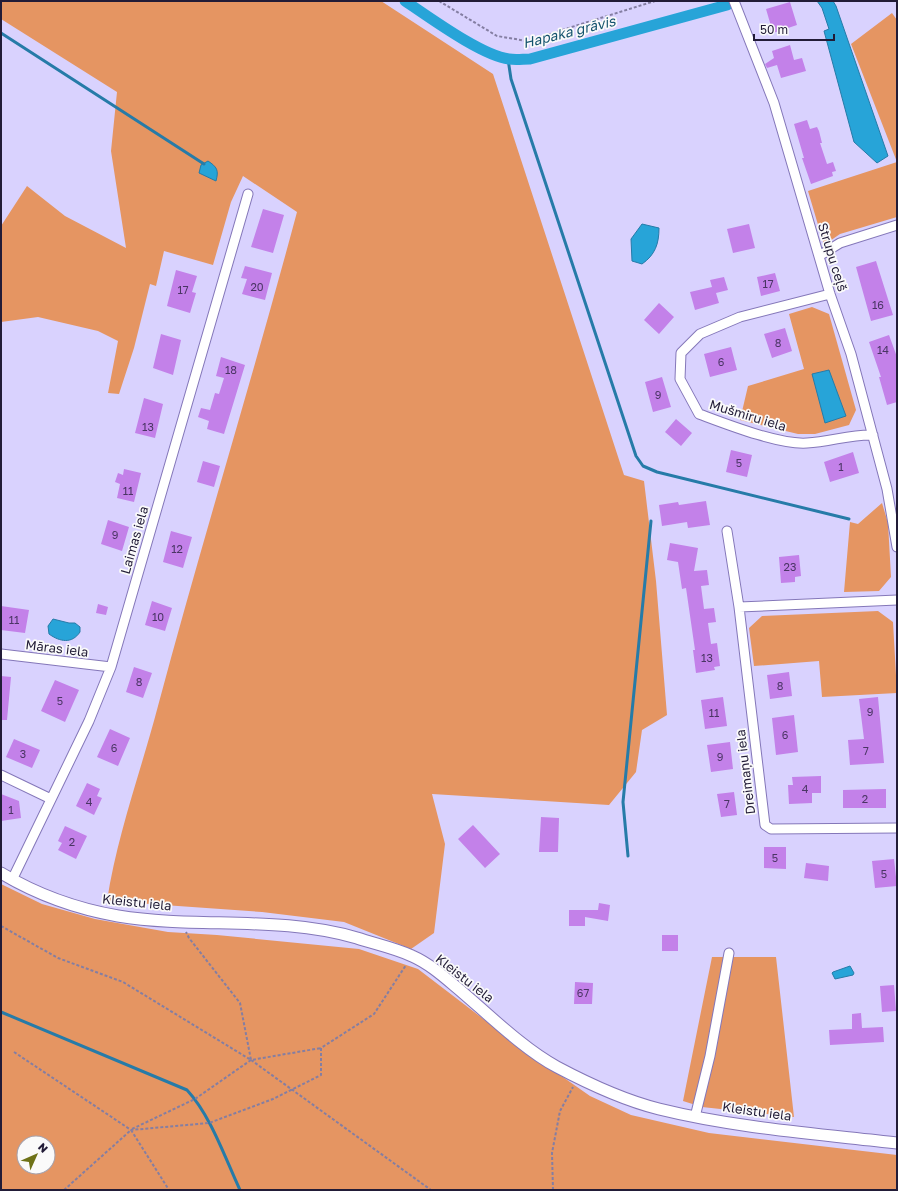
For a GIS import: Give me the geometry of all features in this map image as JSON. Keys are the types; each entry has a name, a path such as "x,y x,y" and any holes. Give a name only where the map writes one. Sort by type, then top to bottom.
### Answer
{"street":[{"name":"Strupu ceļš","path":"734,1 774,104 830,294 850,354 896,524 897,547"},
{"name":"Laimas iela","path":"12,880 89,721 110,667 248,194"},
{"path":"819,256 840,243 897,225"},
{"name":"Mušmiru iela","path":"830,294 740,317 700,334 681,353 680,379 699,414 733,427 788,441 806,443 835,440 859,434 873,435"},
{"name":"Dreimaņu iela","path":"728,531 739,607 765,825 771,829 897,828"},
{"path":"739,607 897,600"},
{"name":"Māras iela","path":"1,654 110,667"},
{"path":"1,775 50,799"},
{"name":"Kleistu iela","path":"1,873 12,880 74,905 96,911 141,918 240,922 318,930 354,938 412,956 437,971 531,1050 554,1066 624,1098 695,1117 897,1143"},
{"path":"695,1117 710,1056 729,953"}],"path":[{"path":"439,1 497,36 527,41 655,1"},
{"path":"181,920 189,938 240,1003 251,1060"},
{"path":"1,926 58,958 123,982 251,1060 292,1088 431,1190"},
{"path":"64,1190 131,1130 195,1098 251,1060 321,1048 374,1014 412,956"},
{"path":"131,1130 209,1123 273,1098 321,1075 321,1048"},
{"path":"14,1052 131,1130 169,1190"},
{"path":"553,1190 552,1153 560,1111 578,1078"}],"shaded area":[{"path":"1,1 381,1 493,74 624,475 644,481 656,581 667,715 642,730 636,772 609,805 432,794 445,844 434,933 411,949 344,922 262,912 107,901 111,876 123,827 297,212 243,176 231,202 213,265 164,251 156,286 150,284 134,348 119,394 108,393 118,341 98,331 38,317 1,322 1,226 27,186 65,216 126,248 111,151 117,92 1,19"},
{"path":"892,13 897,20 897,162 851,44"},
{"path":"897,162 897,217 840,234 824,245 808,191"},
{"path":"812,307 829,314 856,410 849,425 815,434 798,434 740,420 748,386 804,369 789,314"},
{"path":"882,503 888,523 891,577 879,591 844,592 850,522 858,524"},
{"path":"878,611 893,622 897,693 822,697 819,661 754,666 749,628 762,616"},
{"path":"1,884 42,904 95,919 168,932 217,935 359,949 418,969 520,1047 590,1096 631,1115 709,1133 897,1155 897,1190 1,1190"},
{"path":"712,957 776,957 794,1117 702,1107 683,1101"}],"water":[{"path":"817,1 833,1 836,6 888,156 877,163 854,142 824,31 829,29 822,8"},
{"path":"208,161 216,169 216,181 199,173 201,165"},
{"path":"642,224 659,228 655,249 650,257 642,264 632,261 631,239"},
{"path":"829,370 846,416 825,423 812,374"},
{"path":"53,619 75,623 80,627 80,632 77,636 70,640 57,639 49,634 48,626"},
{"path":"850,966 854,973 853,975 835,979 832,973 833,972"}],"building":[{"path":"790,2 797,25 773,33 766,9"},
{"path":"790,45 794,60 802,58 806,71 781,78 777,65 767,68 765,64 774,58 772,51"},
{"path":"807,120 810,129 817,127 822,143 820,143 827,164 833,162 836,171 832,172 833,176 811,184 802,158 804,158 794,124"},
{"path":"263,209 284,215 273,253 251,247"},
{"path":"749,224 755,248 733,253 727,229"},
{"path":"876,261 893,315 871,321 856,267"},
{"path":"245,266 272,273 265,300 242,294 247,279 241,278"},
{"path":"176,270 197,276 192,292 196,293 190,313 167,306"},
{"path":"775,273 780,291 761,296 757,277"},
{"path":"724,277 728,290 716,293 719,303 695,310 690,292 712,287 710,280"},
{"path":"659,303 674,317 659,334 644,320"},
{"path":"785,328 792,351 772,358 764,334"},
{"path":"161,334 181,340 173,375 153,368"},
{"path":"889,335 897,357 897,402 887,405 879,377 881,377 869,342"},
{"path":"731,347 737,370 710,377 704,354"},
{"path":"221,357 245,365 224,434 207,429 209,421 198,417 201,408 210,410 215,393 219,394 224,378 216,376"},
{"path":"662,377 671,407 653,412 645,382"},
{"path":"144,398 163,404 155,438 135,433"},
{"path":"676,419 692,433 681,446 665,432"},
{"path":"731,450 752,455 747,477 726,472"},
{"path":"853,452 859,473 830,482 824,462"},
{"path":"203,461 220,466 214,487 197,482"},
{"path":"124,469 141,473 134,502 117,498 120,484 115,482 118,473 123,475"},
{"path":"706,501 710,525 688,528 687,522 662,526 659,505 678,502 679,505"},
{"path":"108,520 129,527 122,551 101,544"},
{"path":"171,531 192,537 183,568 163,562"},
{"path":"670,543 698,548 694,571 707,570 709,585 701,586 704,609 714,608 716,622 708,623 711,644 717,643 720,666 714,667 715,670 696,673 693,650 695,650 686,588 682,589 678,562 667,560"},
{"path":"799,555 801,576 795,577 795,582 781,583 779,557"},
{"path":"152,601 172,608 165,631 145,625"},
{"path":"98,604 108,607 106,615 96,613"},
{"path":"1,606 29,610 25,633 1,630"},
{"path":"134,667 152,673 143,698 126,692"},
{"path":"789,672 792,696 770,699 767,675"},
{"path":"1,676 11,677 7,720 1,720"},
{"path":"55,680 79,690 65,722 41,711"},
{"path":"723,697 727,726 705,729 701,700"},
{"path":"878,697 884,763 850,765 848,740 864,739 859,699"},
{"path":"794,715 798,752 776,755 772,718"},
{"path":"110,729 130,738 118,766 97,757"},
{"path":"14,739 40,750 32,768 6,757"},
{"path":"730,742 733,769 711,772 707,745"},
{"path":"821,776 821,793 812,793 812,803 789,804 788,785 793,785 792,777"},
{"path":"87,783 100,789 97,796 102,798 94,815 76,806"},
{"path":"886,789 886,808 843,808 843,790"},
{"path":"734,792 737,815 721,817 717,794"},
{"path":"1,794 19,801 21,818 1,821"},
{"path":"541,817 559,818 558,852 539,852"},
{"path":"473,825 500,854 485,868 458,839"},
{"path":"65,826 87,836 76,859 58,850 62,843 58,841"},
{"path":"764,847 786,847 786,869 764,868"},
{"path":"894,859 897,886 875,888 872,861"},
{"path":"806,863 829,866 828,881 804,878"},
{"path":"599,903 610,905 608,921 585,917 585,926 569,926 569,910 598,910"},
{"path":"662,935 678,935 678,951 662,951"},
{"path":"575,982 593,983 592,1004 574,1004"},
{"path":"894,985 896,1011 882,1012 880,986"},
{"path":"861,1013 862,1028 883,1027 884,1042 830,1045 829,1030 852,1029 852,1014"}],"waterway":[{"name":"Hapaka grāvis","path":"405,1 441,26 471,44 485,51 509,59 530,59 727,5"},
{"path":"1,33 204,164"},
{"path":"508,59 511,79 636,456 643,466 657,472 849,519"},
{"path":"628,856 623,802 651,521"},
{"path":"1,1012 187,1090 196,1100 210,1125 240,1190"}]}
